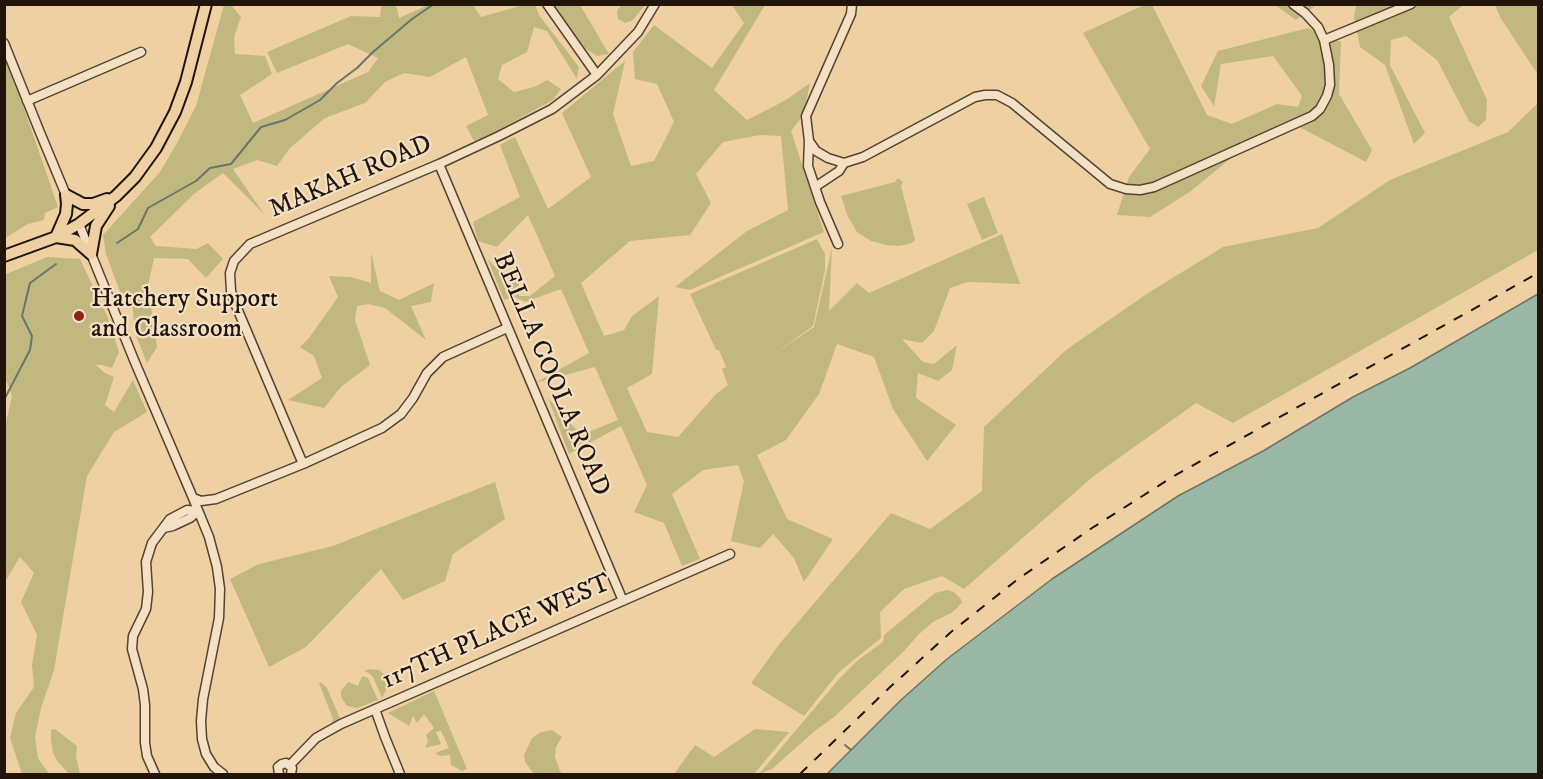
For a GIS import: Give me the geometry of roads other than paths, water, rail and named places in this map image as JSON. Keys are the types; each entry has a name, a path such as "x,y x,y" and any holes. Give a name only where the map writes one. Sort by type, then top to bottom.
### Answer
{"main road":[{"path":"4,256 56,237 79,224 116,196 135,177 156,148 175,112 186,82 206,4"},
{"path":"56,237 66,214 66,195 83,204 93,204 116,196"},
{"path":"91,254 96,226 116,196"},
{"path":"56,237 75,240 91,254"},
{"path":"4,249 40,243"}],"street":[{"path":"547,4 597,75"},
{"name":"MAKAH ROAD","path":"303,464 234,301 230,273 234,261 250,244 439,164 552,109 597,75 638,32 655,4"},
{"path":"838,244 814,187 808,166 809,141 806,116 851,14 852,4"},
{"path":"809,141 816,151 844,163 863,157 975,98 997,95 1012,103 1110,184 1140,190 1154,187 1312,116 1320,108 1330,85 1324,40 1318,27 1293,4"},
{"path":"1324,40 1411,4"},
{"path":"4,43 66,195"},
{"path":"27,101 141,52"},
{"path":"814,187 839,171 844,163"},
{"name":"BELLA COOLA ROAD","path":"439,164 623,601"},
{"path":"79,224 193,498 214,557 220,589 219,618 203,699 201,721 206,754 214,767 223,774"},
{"path":"193,498 198,501 216,499 303,464 382,428 401,414 414,397 427,373 443,357 507,328"},
{"path":"155,774 147,756 145,705 132,649 133,636 146,609 148,592 146,562 152,543 164,528 190,518 198,511"},
{"name":"117TH PLACE WEST","path":"279,774 280,765 284,763 292,771 316,738 341,724 730,554"},
{"path":"375,709 400,774"}],"waterway":[{"path":"117,243 138,229 148,208 196,181 210,168 231,164 261,127 285,120 320,100 412,19 434,4"},
{"path":"4,400 30,350 32,336 22,316 30,283 56,264"},
{"path":"845,745 851,750"}],"railway":[{"path":"800,774 951,632 1018,579 1092,528 1174,476 1538,273"}],"place":[{"name":"Hatchery Support and Classroom","path":"79,316"}]}
